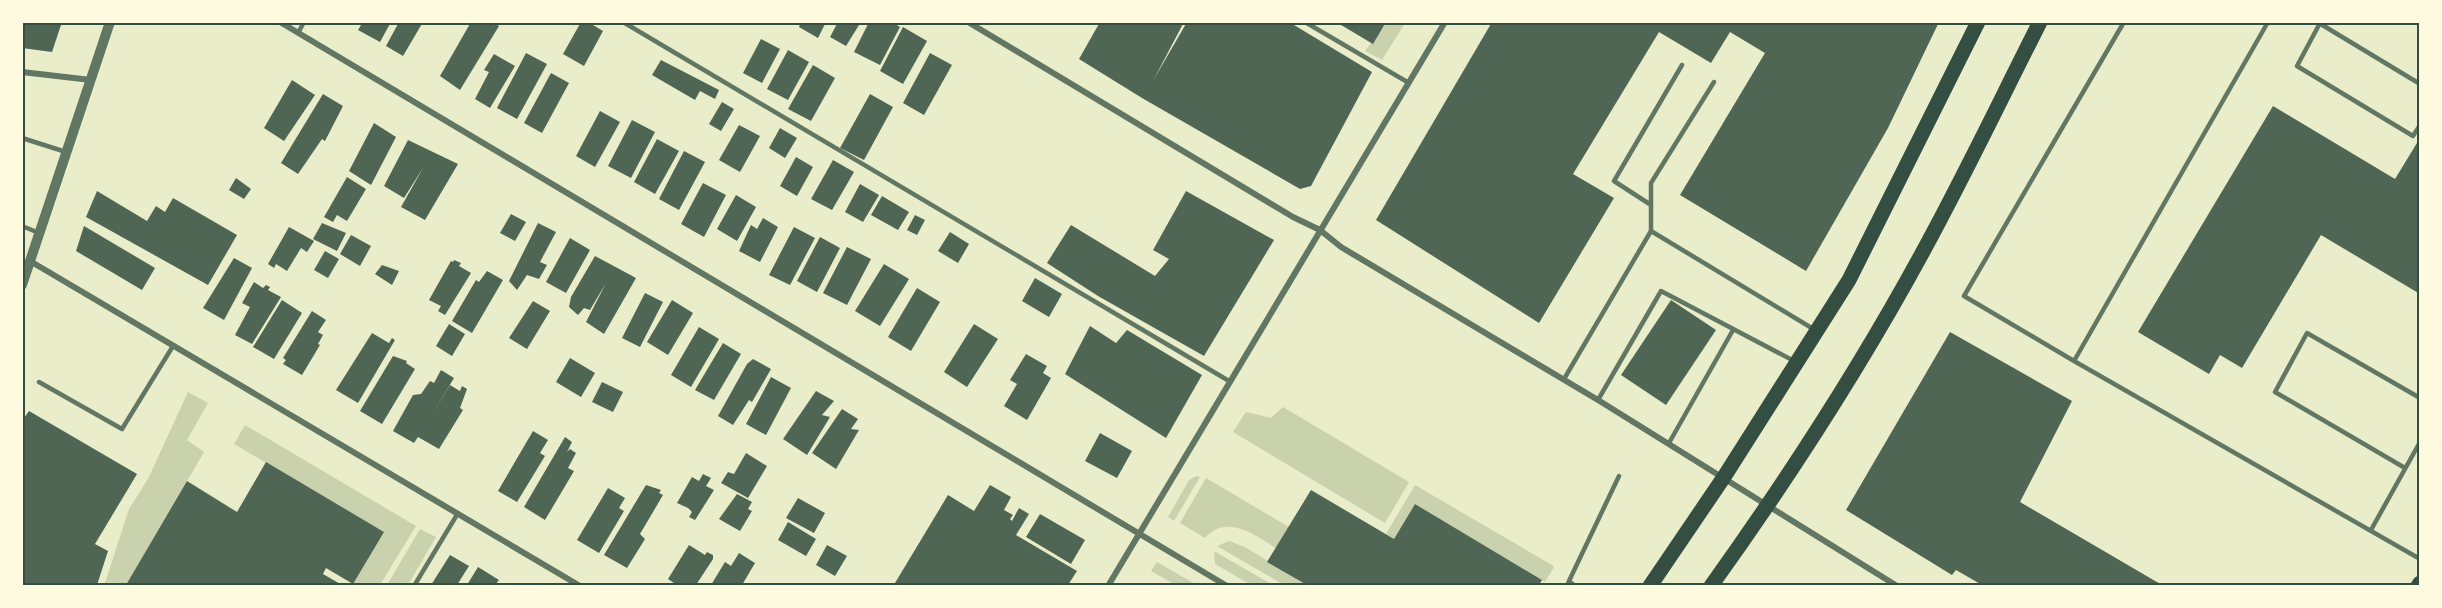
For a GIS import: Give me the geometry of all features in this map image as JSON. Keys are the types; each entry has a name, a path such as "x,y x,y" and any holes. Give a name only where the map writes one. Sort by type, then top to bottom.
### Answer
{"main road":[{"path":"1650,585 1724,477 1849,280 1978,22"},
{"path":"1711,585 1768,507 1855,369 1919,259 2040,22"}],"street":[{"path":"22,285 110,22"},
{"path":"280,22 1227,585"},
{"path":"968,22 1293,217 1320,230 1341,247 1564,379 1897,585"},
{"path":"1108,585 1445,22"},
{"path":"22,72 91,80"},
{"path":"30,261 580,585"}],"lane":[{"path":"298,33 304,22"},
{"path":"623,22 1229,381"},
{"path":"1305,22 1410,83"},
{"path":"2124,22 1964,296 2420,559"},
{"path":"2074,361 2268,22"},
{"path":"2420,84 2319,23 2297,66 2414,136 2420,125"},
{"path":"1651,205 1614,181 1682,65"},
{"path":"1564,379 1651,231 1651,183 1714,82"},
{"path":"22,138 67,153"},
{"path":"22,226 40,233"},
{"path":"1651,231 1817,332"},
{"path":"1598,400 1661,291 1797,363"},
{"path":"1669,443 1733,330"},
{"path":"2405,468 2275,392 2307,333 2420,398"},
{"path":"39,382 122,429 173,346"},
{"path":"2371,530 2420,442"},
{"path":"1575,585 1568,583 1619,476"},
{"path":"414,585 458,513"}],"green space":[{"path":"1386,23 1405,23 1382,60 1365,51"},
{"path":"188,392 208,403 187,440 204,452 126,585 104,586 129,509 148,479"},
{"path":"1283,407 1409,482 1385,523 1233,432 1246,412 1271,418"},
{"path":"245,425 416,526 380,585 351,585 384,532 234,444"},
{"path":"1196,476 1200,477 1174,521 1168,517 1189,480"},
{"path":"1206,478 1289,527 1276,548 1240,529 1222,527 1205,538 1180,523"},
{"path":"1415,485 1552,565 1554,567 1545,582 1415,504 1394,539 1386,534"},
{"path":"420,529 436,537 408,585 387,585"},
{"path":"1229,541 1245,547 1307,585 1284,585 1217,546"},
{"path":"1214,551 1273,585 1251,585 1215,564"},
{"path":"1157,562 1197,585 1176,585 1151,571"}],"building":[{"path":"22,22 62,22 52,52 22,48"},
{"path":"363,22 391,22 380,42 358,30"},
{"path":"399,22 423,22 403,56 386,46"},
{"path":"471,22 493,22 499,26 460,90 440,76"},
{"path":"581,22 588,22 603,31 584,66 563,54"},
{"path":"801,22 826,22 818,38 799,27"},
{"path":"838,22 859,25 846,46 830,37"},
{"path":"869,22 892,22 900,27 880,65 854,52"},
{"path":"1100,22 1184,22 1154,79 1187,22 1289,22 1372,72 1311,186 1300,189 1079,59"},
{"path":"1336,22 1386,22 1373,44"},
{"path":"1492,22 1939,22 1888,128 1806,271 1680,195 1765,53 1730,32 1711,63 1659,32 1573,174 1614,198 1539,323 1376,220"},
{"path":"903,27 927,41 903,84 880,71"},
{"path":"761,39 780,49 762,83 743,73"},
{"path":"788,50 809,62 788,100 767,89"},
{"path":"526,53 547,64 517,119 497,108"},
{"path":"930,53 952,65 924,115 903,103"},
{"path":"494,54 515,66 490,108 475,99 489,72 484,70"},
{"path":"661,60 719,90 715,99 700,91 695,100 652,75"},
{"path":"813,65 835,78 811,121 788,109"},
{"path":"551,73 569,83 542,133 524,123"},
{"path":"292,80 315,95 284,141 264,128"},
{"path":"323,94 343,106 325,141 322,139 298,174 281,163"},
{"path":"870,94 893,107 864,160 840,148"},
{"path":"722,102 734,109 721,131 709,124"},
{"path":"2273,106 2395,179 2420,138 2420,294 2321,235 2242,368 2220,355 2209,374 2138,332"},
{"path":"600,111 620,122 595,167 576,156"},
{"path":"632,120 655,132 631,178 608,166"},
{"path":"374,123 396,137 371,185 349,171"},
{"path":"739,125 760,136 740,172 719,160"},
{"path":"780,128 797,138 785,158 769,148"},
{"path":"657,139 679,151 655,194 634,182"},
{"path":"408,140 458,164 425,220 401,207 423,168 404,198 384,186"},
{"path":"684,151 705,162 679,210 659,199"},
{"path":"796,157 813,167 797,196 780,186"},
{"path":"833,160 854,172 832,210 811,199"},
{"path":"347,177 366,189 347,221 337,215 333,222 324,217"},
{"path":"236,178 251,189 244,199 229,190"},
{"path":"703,183 726,195 704,237 681,224"},
{"path":"860,184 879,195 863,222 845,212"},
{"path":"97,191 147,221 156,206 165,212 173,198 237,235 208,285 86,217"},
{"path":"1186,191 1274,240 1204,356 1098,296 1047,263 1071,225 1155,276 1169,259 1153,250"},
{"path":"736,195 756,207 737,241 717,229"},
{"path":"882,196 909,212 898,230 871,215"},
{"path":"511,214 526,222 515,241 500,233"},
{"path":"915,215 925,220 917,235 907,230"},
{"path":"763,218 778,227 760,262 739,251 751,225 757,229"},
{"path":"322,223 346,233 337,251 313,239"},
{"path":"538,223 556,232 540,262 547,265 539,279 527,275 517,290 509,281"},
{"path":"84,226 155,268 142,290 76,251"},
{"path":"289,227 314,241 307,252 301,248 287,271 276,264 274,268 268,264"},
{"path":"794,227 815,238 790,285 769,275"},
{"path":"950,232 969,244 958,263 938,251"},
{"path":"351,235 371,246 360,266 340,254"},
{"path":"820,237 840,248 817,292 797,281"},
{"path":"570,238 590,250 566,293 546,282"},
{"path":"847,247 871,259 847,305 823,293"},
{"path":"325,251 339,259 328,278 314,270"},
{"path":"595,256 636,278 604,334 586,322 606,283 590,310 584,308 578,315 569,307 571,297"},
{"path":"234,258 252,268 224,320 203,308"},
{"path":"451,261 461,263 459,266 471,273 445,315 438,311 441,306 429,300"},
{"path":"884,264 909,279 880,326 855,311"},
{"path":"382,265 399,271 392,285 375,274"},
{"path":"487,271 503,280 472,333 452,321 476,280 479,282"},
{"path":"1035,278 1062,294 1049,317 1022,301"},
{"path":"254,282 263,288 266,285 270,287 268,290 281,297 252,344 235,335 250,307 242,303"},
{"path":"917,288 940,302 911,351 888,337"},
{"path":"645,293 663,302 640,347 622,338"},
{"path":"282,300 302,313 274,359 253,347"},
{"path":"672,300 693,313 668,355 647,342"},
{"path":"1671,300 1716,330 1666,405 1621,375"},
{"path":"533,301 550,311 527,349 509,338"},
{"path":"312,311 326,320 318,332 323,335 318,344 320,345 302,375 283,364 286,360 283,358"},
{"path":"449,324 465,334 452,356 436,346"},
{"path":"974,324 998,339 967,387 944,372"},
{"path":"1090,326 1116,343 1127,330 1202,375 1166,438 1065,374"},
{"path":"699,327 719,339 691,387 671,375"},
{"path":"1950,332 2072,401 2020,502 2162,585 1982,585 1956,570 1952,575 1846,510"},
{"path":"372,333 389,343 392,338 395,340 358,403 336,390"},
{"path":"723,343 741,354 714,400 695,390"},
{"path":"1026,354 1047,366 1043,373 1051,378 1027,420 1004,406 1017,384 1010,380"},
{"path":"393,356 407,361 406,363 415,369 382,424 360,411"},
{"path":"570,358 595,373 581,397 556,382"},
{"path":"753,359 771,369 752,402 749,400 733,425 718,416 747,364"},
{"path":"441,370 454,378 429,419 450,385 460,391 462,386 467,389 460,408 463,410 439,449 418,437 414,443 393,431 413,395 421,394 430,381 434,383"},
{"path":"771,377 791,388 766,435 746,424"},
{"path":"602,382 623,392 613,412 592,402"},
{"path":"816,391 834,401 822,415 830,417 807,455 783,439"},
{"path":"842,409 858,419 851,429 859,430 836,469 812,453"},
{"path":"29,411 137,474 95,544 108,551 97,585 22,585 22,421"},
{"path":"533,431 548,440 540,453 545,456 517,502 498,491"},
{"path":"1100,433 1132,451 1117,478 1085,461"},
{"path":"565,437 572,442 567,452 570,449 576,453 568,468 574,471 545,520 524,507"},
{"path":"746,453 767,466 748,498 721,483 728,472 734,474"},
{"path":"266,462 384,532 353,584 326,568 323,574 342,585 126,585 187,481 237,512"},
{"path":"703,474 711,478 706,486 714,490 695,520 689,517 692,512 688,508 677,503 692,477 699,481"},
{"path":"646,485 661,490 659,493 663,495 640,534 645,539 627,568 604,555"},
{"path":"990,485 1011,497 1004,510 1013,515 1010,519 1012,521 1019,508 1029,514 1016,535 1077,571 1068,585 895,583 948,495 974,511"},
{"path":"608,488 625,498 619,508 624,511 599,553 577,540"},
{"path":"1311,490 1394,539 1415,504 1542,580 1539,585 1307,585 1267,562"},
{"path":"737,494 752,502 748,509 752,511 740,531 719,519"},
{"path":"798,498 825,513 814,533 786,518"},
{"path":"1040,514 1085,540 1071,564 1026,537"},
{"path":"788,522 816,539 806,556 778,540"},
{"path":"689,545 705,555 707,552 713,555 713,559 696,585 672,585 674,583 668,579"},
{"path":"827,545 847,556 835,576 816,565"},
{"path":"739,553 755,563 742,585 711,585 725,562 731,566"},
{"path":"450,555 469,566 457,585 431,585"},
{"path":"478,567 499,580 495,585 467,585"}]}
